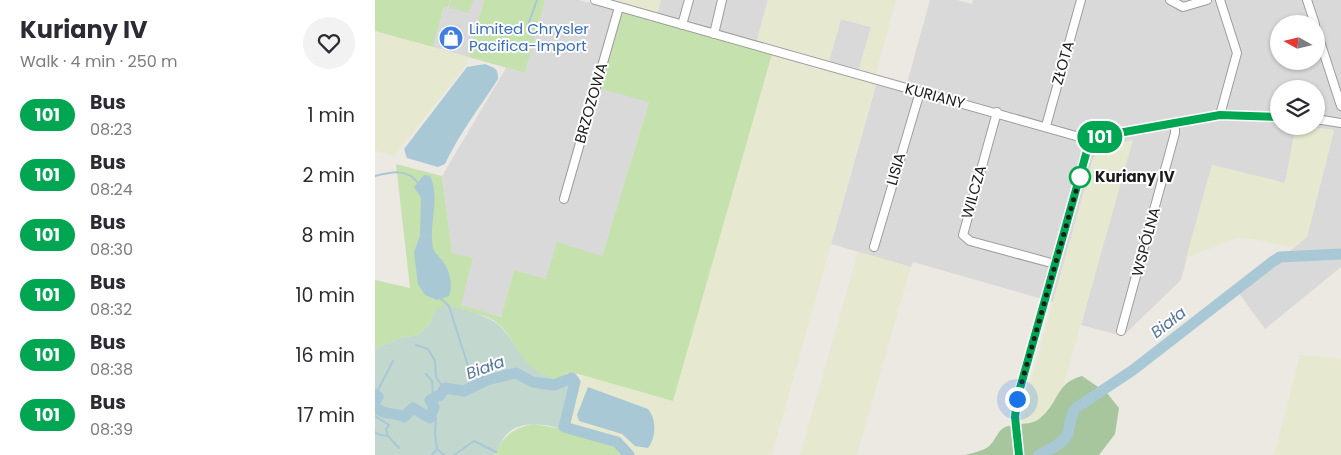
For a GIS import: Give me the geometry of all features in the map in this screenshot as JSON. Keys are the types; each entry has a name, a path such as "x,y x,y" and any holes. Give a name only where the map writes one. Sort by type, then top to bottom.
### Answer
{"street":[{"name":"KURIANY","path":"595,0 997,112 1090,140"},
{"path":"682,25 689,0"},
{"path":"714,34 722,0"},
{"name":"ZŁOTA","path":"1046,126 1081,0"},
{"path":"1170,0 1183,7 1207,0"},
{"path":"1220,0 1237,53 1220,115"},
{"path":"1307,0 1312,15"},
{"name":"BRZOZOWA","path":"564,199 619,7"},
{"path":"1325,57 1341,106"},
{"name":"LISIA","path":"874,247 920,92"},
{"name":"WILCZA","path":"997,112 963,235 970,241 1055,264"},
{"path":"1019,455 1015,417 1017,399 1090,140 1096,137 1220,115 1270,117"},
{"path":"1325,120 1341,122"},
{"name":"WSPÓLNA","path":"1121,331 1175,134 1175,123"}],"shaded area":[{"name":"Limited Chrysler Pacifica-Import","path":"446,0 484,0 468,57 433,47"},
{"path":"545,0 579,0 620,11 649,102 602,256 546,279 514,270 501,317 460,305 473,259 452,253 442,176 506,68 525,73"},
{"path":"661,0 768,0 757,40 657,14"},
{"path":"930,0 957,0 972,4 973,0 1341,0 1341,267 1265,329 1238,292 1307,237 1334,130 1325,129 1325,80 1270,80 1270,135 1294,135 1285,183 1212,165 1181,280 1123,336 1081,325 1132,140 1093,159 1053,302 913,262 911,267 831,244 879,75 907,83"},
{"path":"841,19 871,27 859,69 829,61"}],"green space":[{"path":"375,0 450,0 448,7 444,7 433,47 375,31"},
{"path":"451,0 474,0 468,13 449,7"},
{"path":"484,0 545,0 525,73 468,57"},
{"path":"619,0 661,0 657,14 618,2"},
{"path":"768,0 896,0 876,74 859,69 871,27 841,19 829,61 757,40"},
{"path":"620,11 772,54 673,401 575,373 567,373 556,380 543,375 525,361 501,327 493,320 480,315 435,311 429,325 417,335 400,338 375,349 375,280 410,288 396,164 442,176 452,253 473,258 461,305 501,317 514,270 546,279 557,242 602,256 649,102 598,88"},
{"path":"375,31 468,57 468,63 394,156 375,151"},
{"path":"772,54 811,65 812,68 819,71 823,68 876,83 772,455 635,455 621,440 568,425 582,375 673,401"},
{"path":"1325,129 1334,130 1307,237 1294,248 1253,239 1237,238 1186,258 1212,165 1285,183 1294,135 1325,135"},
{"path":"1133,140 1064,384 1050,409 1035,422 1023,422 1024,405 1093,159 1102,145"},
{"path":"858,252 911,267 857,455 800,455"},
{"path":"443,305 472,312 494,321 538,372 563,381 568,378 575,380 562,429 533,424 519,427 507,434 494,455 375,455 375,349 400,338 417,335 429,325 435,311"},
{"path":"1300,355 1341,358 1341,455 1274,455"},
{"path":"1082,376 1107,393 1119,408 1115,434 1099,455 965,455 988,447 1005,427 1039,419 1067,384 1073,379"},
{"path":"533,424 562,429 568,425 621,440 635,455 494,455 509,434"}],"water":[{"path":"485,64 497,70 498,79 463,131 445,164 438,167 407,158 404,149 467,67"},
{"path":"424,175 430,176 433,185 433,248 446,266 451,284 449,296 437,300 425,295 418,284 414,252 420,236 421,198 414,187"},
{"path":"588,387 648,409 653,418 654,434 648,448 635,446 622,434 579,421 577,415"}],"waterway":[{"path":"527,28 537,0"},
{"path":"375,176 398,172 409,175 418,183"},
{"name":"Biała","path":"1039,455 1065,438 1072,414 1076,408 1133,370 1272,262 1280,257 1341,254"},
{"path":"440,298 449,306 474,385"},
{"path":"416,345 428,349 435,361 436,377 444,389"},
{"path":"375,391 378,390 393,361"},
{"name":"Biała","path":"375,407 382,412 404,417 413,408 430,418 434,407 430,400 440,395 445,388 464,391 487,380 516,373 533,382 554,385 572,378 575,382 564,427 617,442 629,455"},
{"path":"426,374 432,381 433,397"},
{"name":"Biała","path":"375,394 378,397 375,402"},
{"path":"375,416 389,425 386,429 388,436"},
{"path":"432,416 436,418 435,434 437,449 432,455"},
{"path":"375,432 388,436 399,448"},
{"path":"454,455 474,441 496,452"},
{"path":"437,449 444,455"}],"bus line":[{"name":"101","path":"1019,455 1015,427 1017,399 1090,140 1096,137 1220,115 1249,114 1270,116"}],"place":[{"name":"Limited Chrysler Pacifica-Import","path":"451,38"},
{"name":"Kuriany IV","path":"1080,177"}],"route":[{"path":"1017,399 1080,177"}]}
